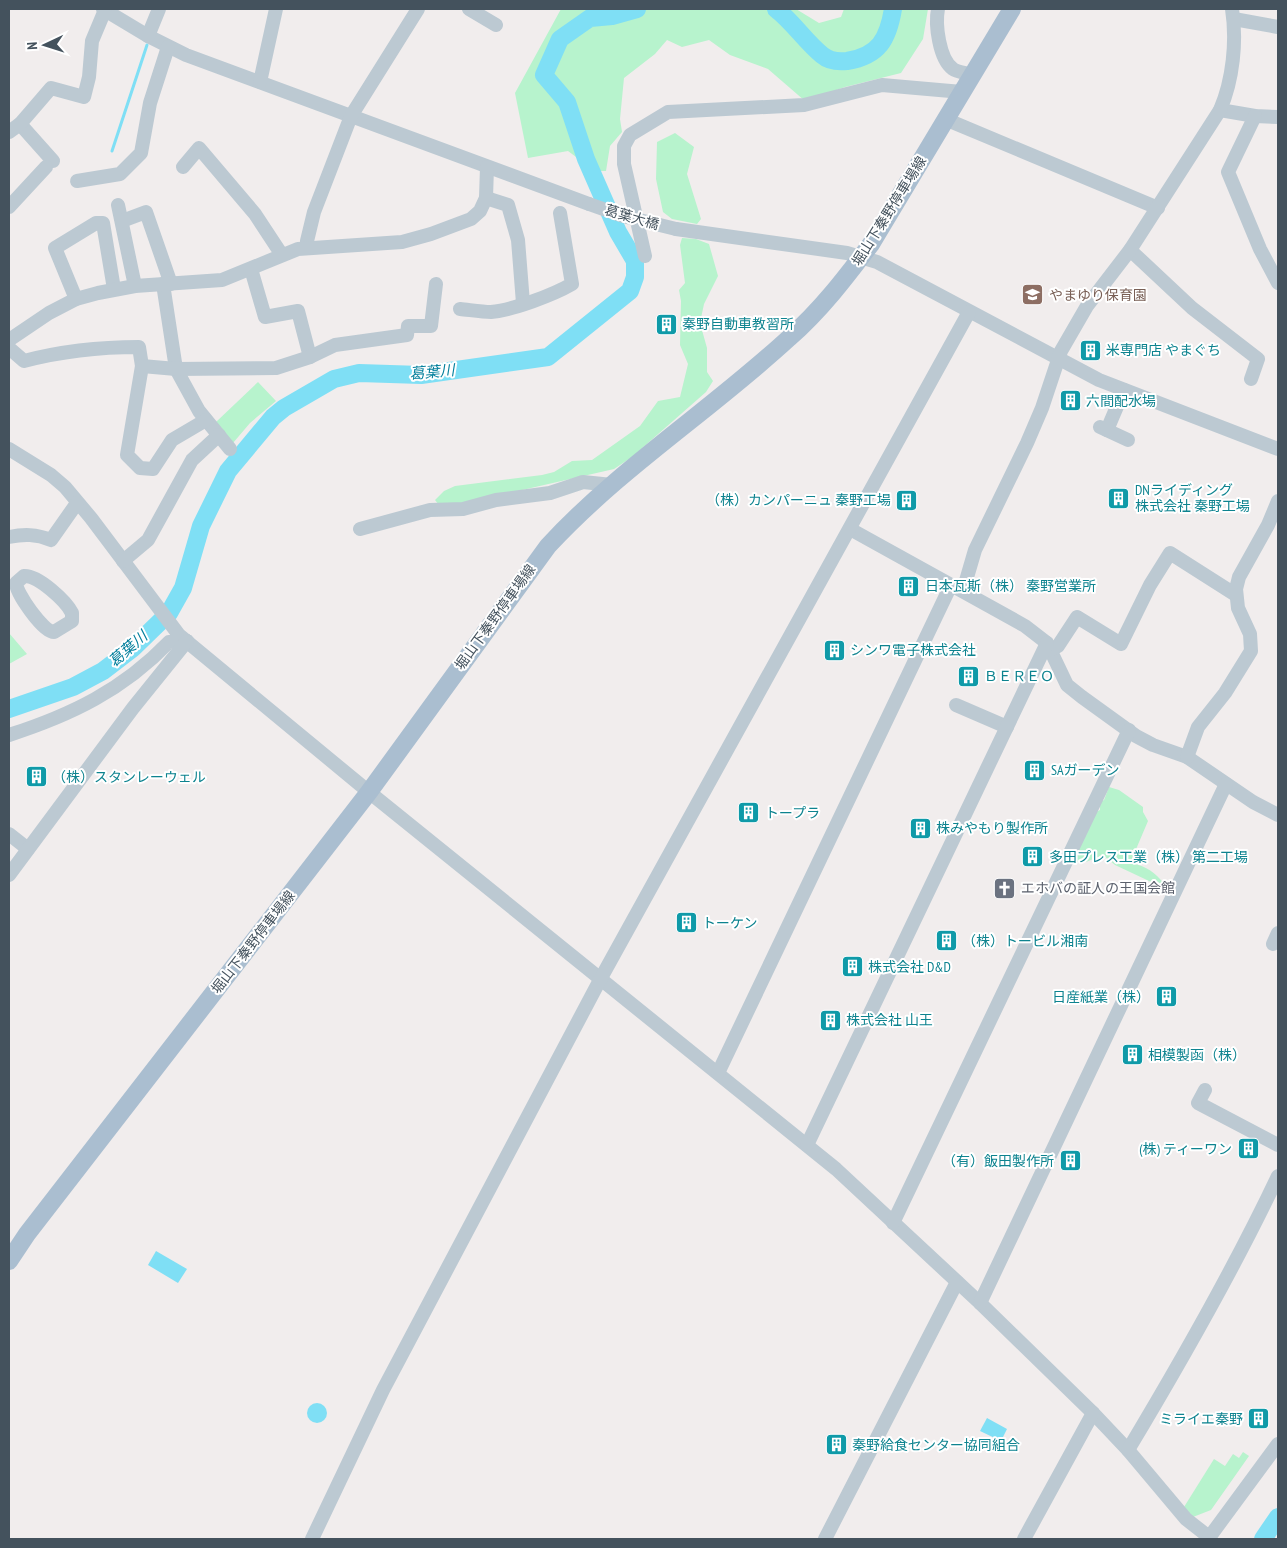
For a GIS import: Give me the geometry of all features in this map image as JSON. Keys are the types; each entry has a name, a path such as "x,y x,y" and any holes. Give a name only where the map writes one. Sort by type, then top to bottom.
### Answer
{"main road":[{"name":"堀山下秦野停車場線","path":"9,1261 44,1212 369,792 548,546 581,510 788,339 851,273 872,244 1012,9"}],"street":[{"path":"148,36 159,9"},
{"path":"260,82 276,9"},
{"path":"308,247 307,241 314,212 351,116 418,9"},
{"path":"469,9 496,25"},
{"path":"938,9 936,18 939,41 946,61 953,69 972,75"},
{"path":"9,207 49,164 14,128 51,88 84,97 89,77 92,41 104,10"},
{"name":"葛葉大橋","path":"104,10 168,47 588,204 676,229 862,257 877,262 1060,360 1124,390 1278,449"},
{"path":"718,1073 1027,442 1060,360 1061,351 1087,306 1130,250 1220,110 1226,96 1230,78 1233,14 1278,27"},
{"path":"77,181 120,174 141,153 150,103 168,47"},
{"path":"644,256 624,164 624,146 630,135 668,112 804,105 882,85 962,92"},
{"path":"1220,110 1255,116 1278,117"},
{"path":"1255,116 1228,172 1260,249 1278,283"},
{"path":"945,119 1158,208"},
{"path":"183,167 199,148 255,214 282,255"},
{"path":"9,340 49,313 76,300 114,289 222,280 251,270 282,255 308,247 402,242 471,219 480,211 486,198 487,167"},
{"path":"486,198 508,204 518,240 523,303"},
{"path":"118,205 135,286"},
{"path":"122,221 146,212 167,284 176,369 186,390 206,420 230,449"},
{"path":"460,309 489,312 505,310 555,294 572,284 560,213"},
{"path":"76,300 55,248 96,223 103,223 114,289"},
{"path":"1130,250 1192,308 1258,359 1251,379"},
{"path":"251,270 265,317 298,311 310,357"},
{"path":"142,366 176,369 276,368 310,357 335,345 407,335 408,326 431,326 436,284"},
{"path":"312,1539 359,1439 417,1325 601,978 969,312"},
{"path":"11,355 24,361 56,353 104,347 140,347 142,366 127,455 140,468 153,469 172,440 206,420"},
{"path":"1124,390 1104,429 1128,440"},
{"path":"123,561 148,540 192,460 219,435"},
{"path":"9,449 51,475 77,503 183,638 369,792 807,1145 980,1302 1128,1450 1186,1519 1209,1538 1278,1444"},
{"path":"360,529 430,510 463,509 496,500 550,493 583,482 612,485"},
{"path":"1187,757 1198,727 1225,693 1251,651 1250,634 1238,608 1236,595 1239,577 1268,525 1278,501"},
{"path":"9,537 21,534 38,535 51,540 77,503"},
{"path":"850,529 1025,626 1049,647 1067,685 1153,745 1187,757 1252,802 1278,815"},
{"path":"1049,647 1058,646 1077,617 1121,644 1150,585 1170,553 1236,595"},
{"path":"9,735 50,722 84,706 143,667 169,642 183,638"},
{"path":"9,875 183,638"},
{"path":"807,1145 1007,728 1049,647"},
{"path":"956,704 1007,728"},
{"path":"893,1223 1129,730"},
{"path":"980,1302 1226,784"},
{"path":"9,834 28,849"},
{"path":"1205,1090 1198,1103 1278,1145"},
{"path":"1128,1450 1192,1345 1252,1232 1278,1176"},
{"path":"825,1539 957,1282"},
{"path":"1024,1539 1092,1413"}],"green space":[{"path":"561,9 796,9 819,23 841,17 844,9 928,9 923,39 901,73 845,87 805,101 768,69 730,55 709,40 682,47 667,40 655,54 624,78 620,119 622,132 610,146 606,171 595,171 568,151 528,158 515,93"},
{"path":"675,133 694,147 687,174 701,219 697,224 672,219 663,212 656,179 657,142"},
{"path":"682,238 696,239 709,244 718,276 704,304 700,323 707,348 707,372 713,381 706,392 632,457 614,469 456,505 439,505 435,500 444,491 455,486 542,475 554,472 572,461 592,460 640,426 658,401 680,397 688,364 680,345 681,301 679,290 685,283 680,245"},
{"path":"258,382 276,401 250,423 233,443 216,422"},
{"path":"9,633 27,654 9,664"},
{"path":"1109,787 1119,790 1143,807 1143,812 1148,821 1131,861 1154,873 1164,884 1164,888 1115,865 1103,855 1086,862 1072,862 1096,812 1100,810 1100,802 1104,800"},
{"path":"1243,1452 1249,1456 1211,1510 1193,1517 1184,1507 1214,1459 1225,1466 1233,1454 1239,1458"}],"water":[{"path":"156,1251 187,1269 178,1283 148,1265"},
{"path":"317,1403 324,1406 327,1413 324,1420 317,1423 310,1420 307,1413 310,1406"},
{"path":"987,1418 1007,1429 1001,1441 980,1431"}],"waterway":[{"name":"葛葉川","path":"9,709 73,687 103,671 133,648 169,613 183,588 201,526 228,471 273,417 284,408 334,379 359,373 421,375 548,357 630,291 635,277 635,261 618,232 586,159 567,102 544,75 560,39 590,18 612,16 637,9"},
{"name":"葛葉川","path":"776,9 822,55 831,60 840,61 858,59 874,50 885,37 893,9"},
{"path":"112,151 147,45"},
{"path":"1263,1539 1278,1517"}],"place":[{"name":"やまゆり保育園","path":"1033,295"},
{"name":"秦野自動車教習所","path":"666,324"},
{"name":"米専門店 やまぐち","path":"1090,350"},
{"name":"六間配水場","path":"1070,401"},
{"name":"DNライディング 株式会社 秦野工場","path":"1119,498"},
{"name":"（株）カンパーニュ 秦野工場","path":"907,500"},
{"name":"日本瓦斯（株） 秦野営業所","path":"909,586"},
{"name":"シンワ電子株式会社","path":"834,650"},
{"name":"ＢＥＲＥＯ","path":"968,676"},
{"name":"SAガーデン","path":"1035,770"},
{"name":"（株）スタンレーウェル","path":"36,777"},
{"name":"トープラ","path":"749,813"},
{"name":"株みやもり製作所","path":"920,828"},
{"name":"多田プレス工業（株） 第二工場","path":"1033,857"},
{"name":"エホバの証人の王国会館","path":"1005,888"},
{"name":"トーケン","path":"686,923"},
{"name":"（株）トービル湘南","path":"946,941"},
{"name":"株式会社 D&D","path":"852,967"},
{"name":"日産紙業（株）","path":"1166,997"},
{"name":"株式会社 山王","path":"830,1020"},
{"name":"相模製函（株）","path":"1132,1055"},
{"name":"(株) ティーワン","path":"1248,1149"},
{"name":"（有）飯田製作所","path":"1070,1161"},
{"name":"ミライエ秦野","path":"1259,1419"},
{"name":"秦野給食センター協同組合","path":"836,1445"}]}
